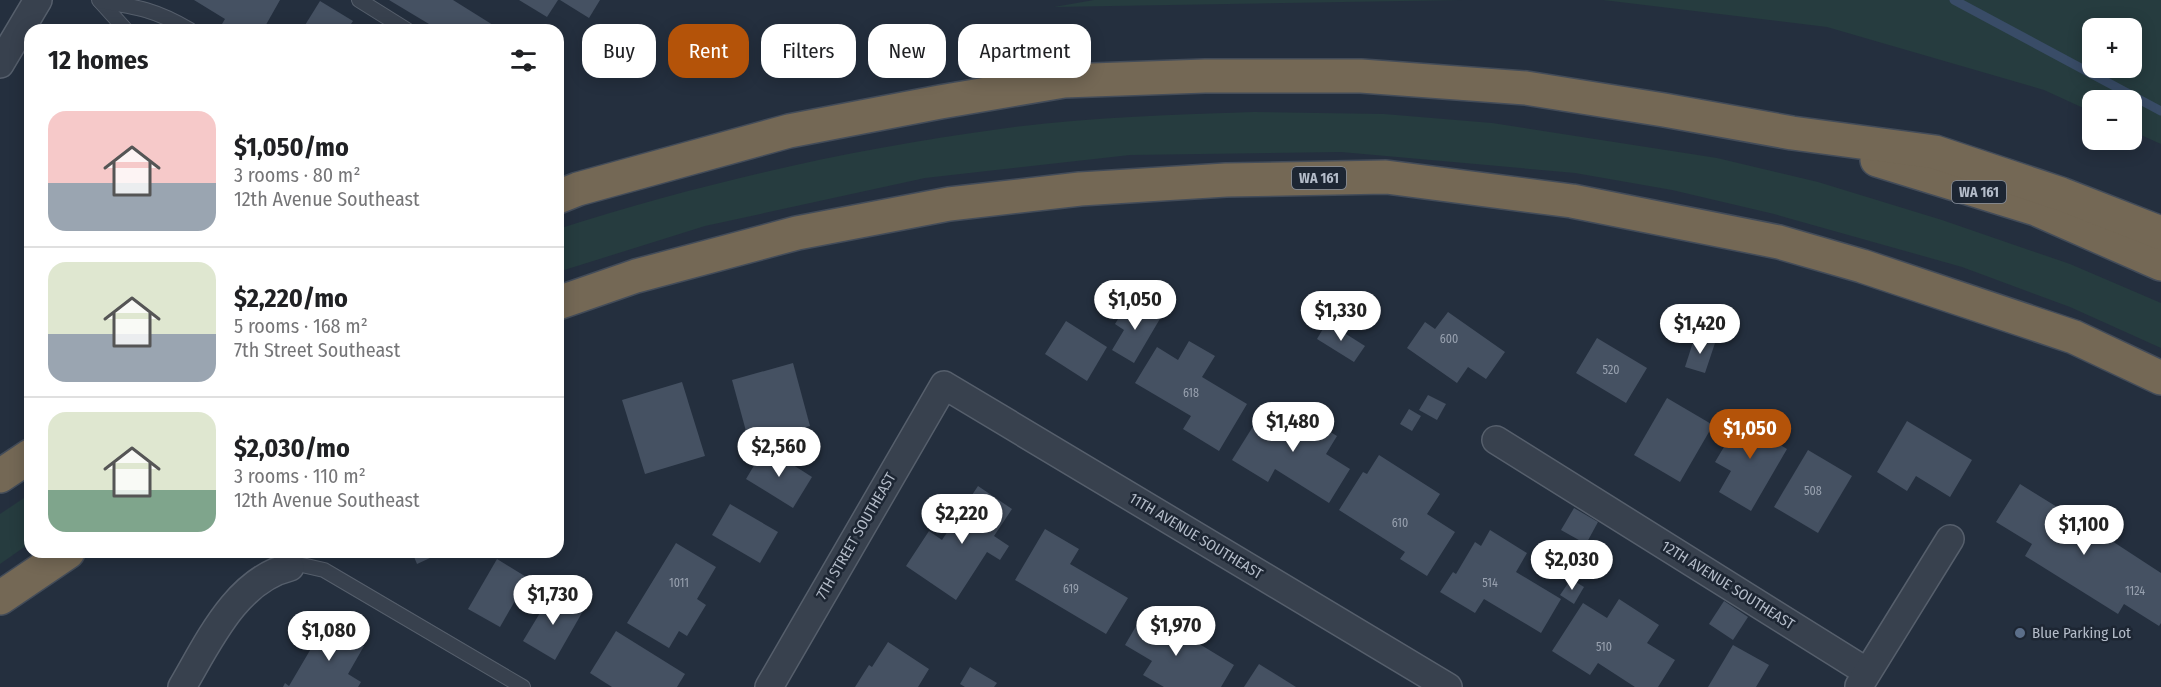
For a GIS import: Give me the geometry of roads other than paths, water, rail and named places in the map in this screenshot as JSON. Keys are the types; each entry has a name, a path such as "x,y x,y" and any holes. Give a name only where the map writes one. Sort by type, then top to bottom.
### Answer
{"highway":[{"name":"WA 161","path":"564,194 789,131 1064,81 1205,75 1361,76 1526,88 1664,110 1792,134 2036,209 2161,264"},
{"path":"1792,134 1935,152 2061,194 2161,234"},
{"name":"WA 161","path":"564,301 636,276 797,233 949,204 1080,189 1226,180 1386,177 1572,201 1779,242 1862,266 2074,337 2161,378"},
{"path":"2074,337 2161,385"},
{"path":"0,476 24,460"},
{"path":"0,598 59,558"}],"street":[{"path":"0,64 38,0"},
{"name":"7TH STREET SOUTHEAST","path":"769,687 944,385"},
{"name":"11TH AVENUE SOUTHEAST","path":"944,385 1448,687"},
{"name":"12TH AVENUE SOUTHEAST","path":"1496,440 1863,679"},
{"path":"1863,679 1950,539"},
{"path":"182,687 219,625 240,598 267,575 290,567"}],"lane":[{"path":"99,0 121,24"},
{"path":"99,0 139,7 164,15 180,24"},
{"path":"359,0 397,24"},
{"path":"290,567 302,565 324,570 523,687"}],"waterway":[{"path":"1954,0 2161,111"}],"place":[{"name":"Blue Parking Lot","path":"2020,633"}]}
